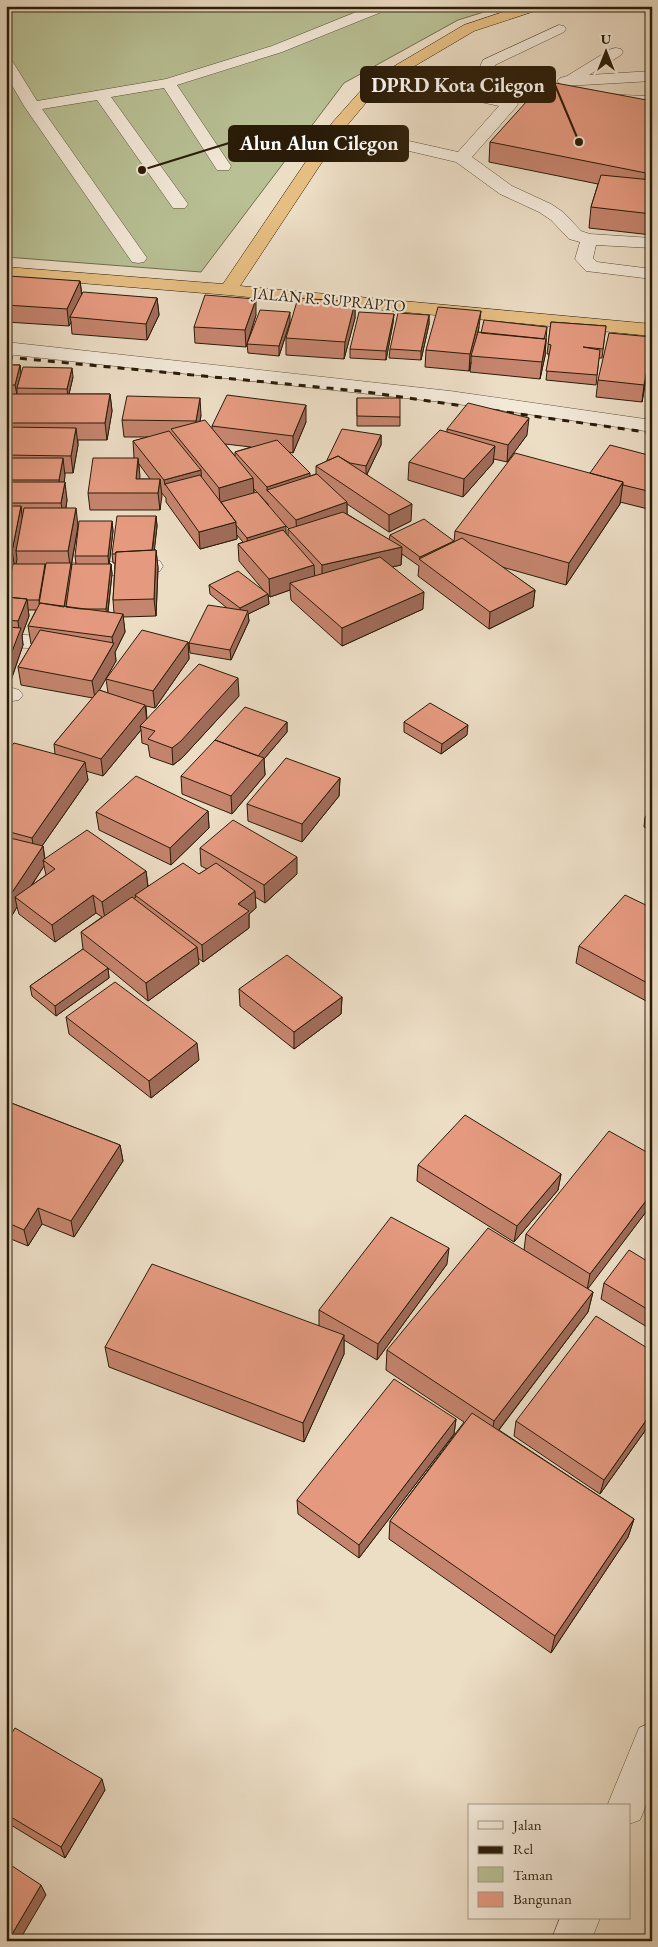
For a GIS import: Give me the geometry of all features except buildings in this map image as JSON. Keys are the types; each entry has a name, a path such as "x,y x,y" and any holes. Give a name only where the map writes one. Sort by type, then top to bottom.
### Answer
{"highway":[{"path":"228,290 338,126 370,89 386,77 469,28 536,6"},
{"name":"JALAN R. SUPRAPTO","path":"8,276 228,290 652,330"}],"street":[{"path":"32,106 168,83 277,49 384,6"},
{"path":"559,29 488,63 486,71 501,79 532,86 622,101 652,101"},
{"path":"570,80 616,52"},
{"path":"6,62 32,106 138,258"},
{"path":"532,86 570,80 652,76"},
{"path":"386,77 510,104"},
{"path":"168,83 223,166"},
{"path":"462,158 510,104 527,96 532,86"},
{"path":"102,95 179,204"},
{"path":"364,136 462,158 506,190 545,208 557,216 575,235 588,240 652,243"},
{"path":"588,240 584,259 592,267 652,274"},
{"path":"6,348 430,394 652,426"},
{"path":"6,570 93,570 153,566"},
{"path":"627,1804 652,1741"},
{"path":"571,1941 579,1920"}],"green space":[{"path":"6,6 503,6 458,20 344,83 201,272 6,257"}],"railway":[{"path":"6,357 359,391 652,433"}],"place":[{"name":"DPRD Kota Cilegon","path":"579,142"},
{"name":"Alun Alun Cilegon","path":"142,170"}]}
